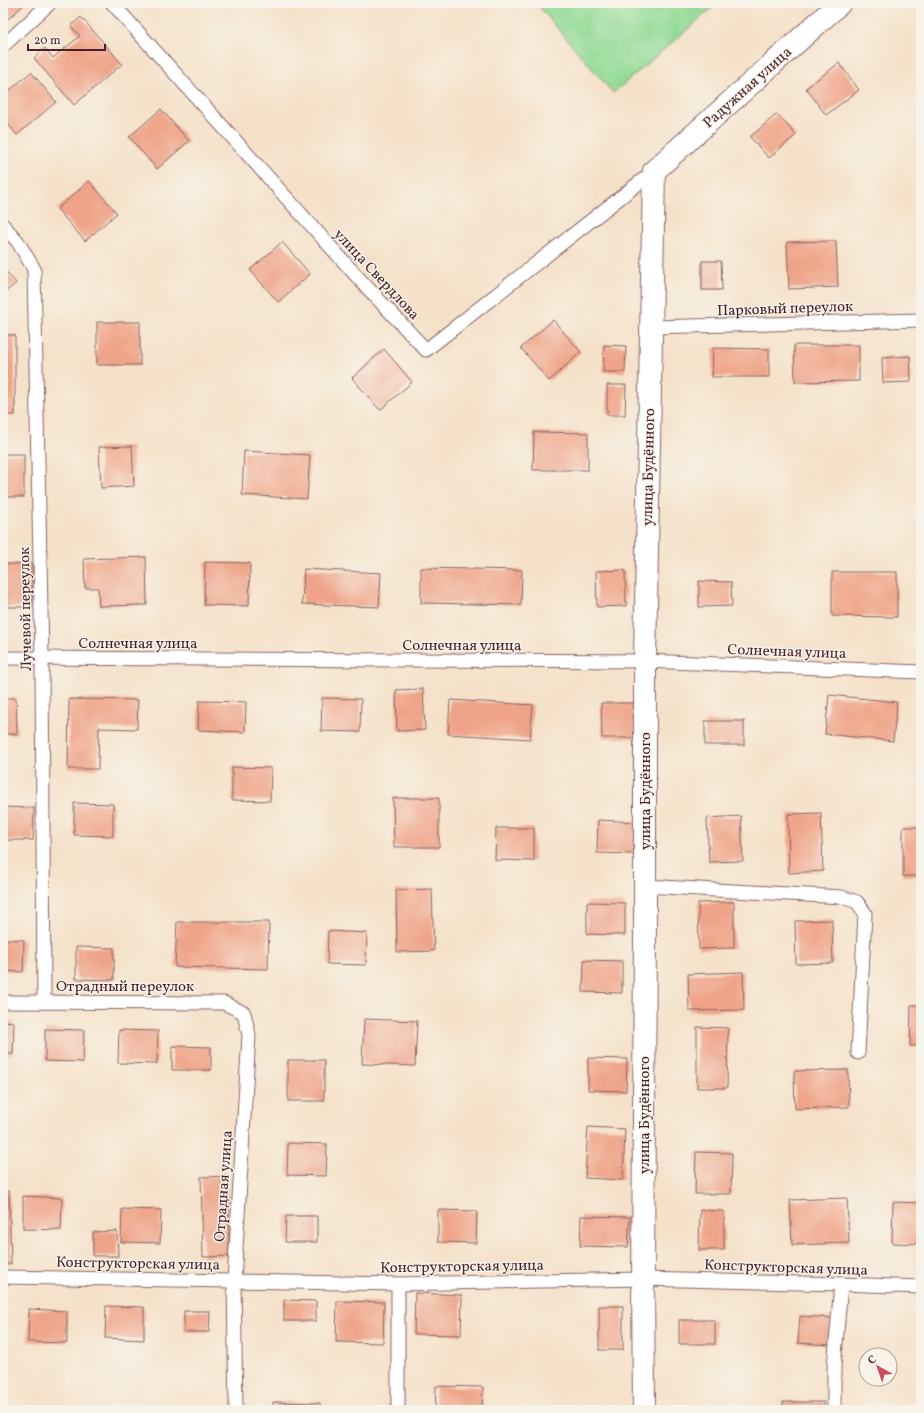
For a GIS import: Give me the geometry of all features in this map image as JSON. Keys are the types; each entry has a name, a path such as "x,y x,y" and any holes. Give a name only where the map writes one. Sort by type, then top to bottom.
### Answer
{"street":[{"name":"Радужная улица","path":"654,171 840,3"},
{"name":"улица Будённого","path":"644,1410 645,662 654,171"}],"lane":[{"path":"3,46 50,3"},
{"name":"улица Свердлова","path":"112,3 357,276 426,350 654,171"},
{"name":"Лучевой переулок","path":"3,225 18,242 34,269 42,658 44,1002"},
{"name":"Парковый переулок","path":"651,327 921,320"},
{"name":"Солнечная улица","path":"3,658 645,662 921,672"},
{"path":"645,886 842,897 857,902 865,913 858,1053"},
{"name":"Отрадный переулок","path":"3,1002 224,1003 244,1013"},
{"name":"Отрадная улица","path":"236,1410 234,1281 249,1035 244,1013"},
{"name":"Конструкторская улица","path":"3,1277 398,1284 643,1279 921,1287"},
{"path":"398,1284 398,1410"},
{"path":"834,1410 834,1367 841,1284"}],"green space":[{"path":"536,3 718,3 613,93"}],"building":[{"path":"3,3 26,3 7,20 3,16"},
{"path":"81,17 122,64 74,105 34,58 45,48 53,58 80,36 71,26"},
{"path":"839,63 859,90 826,115 806,88"},
{"path":"31,72 56,102 17,135 3,118 3,96"},
{"path":"161,109 189,141 157,169 129,137"},
{"path":"777,114 796,135 769,158 750,137"},
{"path":"89,181 117,213 85,241 57,209"},
{"path":"836,241 838,287 789,289 787,242"},
{"path":"282,242 310,274 278,302 250,270"},
{"path":"702,261 721,261 722,290 702,290"},
{"path":"3,268 16,283 3,294"},
{"path":"553,320 581,352 549,381 521,348"},
{"path":"97,322 140,322 140,365 97,365"},
{"path":"3,335 15,335 15,415 3,415"},
{"path":"604,345 626,346 625,372 603,372"},
{"path":"794,345 859,345 859,381 795,382"},
{"path":"713,348 769,349 769,377 712,377"},
{"path":"384,349 412,382 380,410 352,378"},
{"path":"910,356 911,382 883,383 882,358"},
{"path":"607,385 626,385 625,415 607,415"},
{"path":"534,432 588,433 588,470 533,470"},
{"path":"132,446 134,486 101,488 99,447"},
{"path":"244,451 310,455 307,499 242,495"},
{"path":"3,454 24,454 24,497 3,497"},
{"path":"146,557 147,605 99,606 98,588 85,588 84,559"},
{"path":"205,562 250,563 249,606 204,605"},
{"path":"3,564 32,564 32,607 3,607"},
{"path":"421,568 522,570 521,605 421,603"},
{"path":"304,569 381,573 379,607 302,604"},
{"path":"625,570 626,606 597,607 596,571"},
{"path":"832,572 897,572 897,617 832,616"},
{"path":"699,581 731,582 732,606 699,607"},
{"path":"423,689 425,730 397,731 396,690"},
{"path":"829,695 897,702 893,741 825,734"},
{"path":"3,698 16,698 17,734 3,734"},
{"path":"322,698 361,699 360,732 321,731"},
{"path":"69,699 138,700 137,729 99,728 98,769 68,769"},
{"path":"450,700 533,705 530,739 448,734"},
{"path":"199,701 246,702 245,732 198,730"},
{"path":"601,703 635,703 635,738 602,738"},
{"path":"705,721 744,721 744,745 705,745"},
{"path":"232,767 271,768 270,801 232,800"},
{"path":"393,798 439,798 439,847 394,847"},
{"path":"74,803 113,804 113,836 74,835"},
{"path":"3,807 34,808 33,840 3,840"},
{"path":"821,813 823,871 789,873 788,814"},
{"path":"741,816 743,861 709,862 707,818"},
{"path":"598,820 637,822 636,854 597,853"},
{"path":"903,827 921,827 921,876 903,876"},
{"path":"496,828 534,828 534,861 495,860"},
{"path":"432,889 434,951 397,952 396,890"},
{"path":"587,902 625,903 625,935 587,934"},
{"path":"734,902 734,948 699,949 698,903"},
{"path":"832,920 833,963 796,964 795,921"},
{"path":"177,922 269,922 268,969 175,967"},
{"path":"328,931 367,933 366,965 327,964"},
{"path":"3,939 24,940 23,972 3,971"},
{"path":"76,947 114,948 114,980 76,979"},
{"path":"584,960 622,961 622,993 583,992"},
{"path":"743,972 744,1010 689,1011 688,974"},
{"path":"911,1005 921,1005 921,1046 910,1046"},
{"path":"364,1019 417,1021 415,1066 362,1064"},
{"path":"3,1021 14,1022 13,1054 3,1054"},
{"path":"697,1027 728,1028 727,1088 697,1088"},
{"path":"45,1029 84,1030 83,1062 45,1061"},
{"path":"119,1030 158,1031 157,1064 118,1063"},
{"path":"172,1046 211,1047 211,1070 172,1070"},
{"path":"588,1058 627,1059 626,1091 588,1090"},
{"path":"288,1060 324,1060 324,1101 288,1101"},
{"path":"848,1070 849,1107 795,1109 794,1071"},
{"path":"588,1127 625,1129 623,1180 585,1178"},
{"path":"288,1143 327,1144 326,1176 287,1175"},
{"path":"696,1152 732,1153 731,1194 695,1194"},
{"path":"228,1176 229,1256 203,1257 201,1177"},
{"path":"9,1191 11,1264 3,1264 3,1192"},
{"path":"23,1196 62,1198 61,1230 23,1229"},
{"path":"847,1198 849,1243 792,1245 790,1200"},
{"path":"893,1202 921,1203 921,1244 892,1243"},
{"path":"122,1209 161,1210 160,1243 121,1242"},
{"path":"438,1210 477,1211 476,1243 438,1242"},
{"path":"700,1210 724,1211 724,1250 699,1250"},
{"path":"286,1216 317,1216 317,1242 285,1242"},
{"path":"581,1216 630,1217 628,1247 580,1246"},
{"path":"117,1231 118,1256 93,1256 93,1232"},
{"path":"415,1293 462,1295 461,1335 414,1334"},
{"path":"284,1300 316,1301 316,1321 284,1321"},
{"path":"337,1301 384,1302 383,1343 336,1342"},
{"path":"106,1306 144,1307 144,1340 105,1338"},
{"path":"599,1306 623,1306 623,1350 599,1350"},
{"path":"29,1309 67,1311 67,1343 28,1342"},
{"path":"184,1311 210,1311 209,1332 184,1332"},
{"path":"800,1316 832,1318 830,1345 798,1343"},
{"path":"679,1320 715,1320 715,1344 679,1344"},
{"path":"436,1386 483,1387 482,1410 435,1410"},
{"path":"273,1402 320,1403 320,1410 273,1410"},
{"path":"783,1402 824,1402 824,1410 783,1410"}]}
